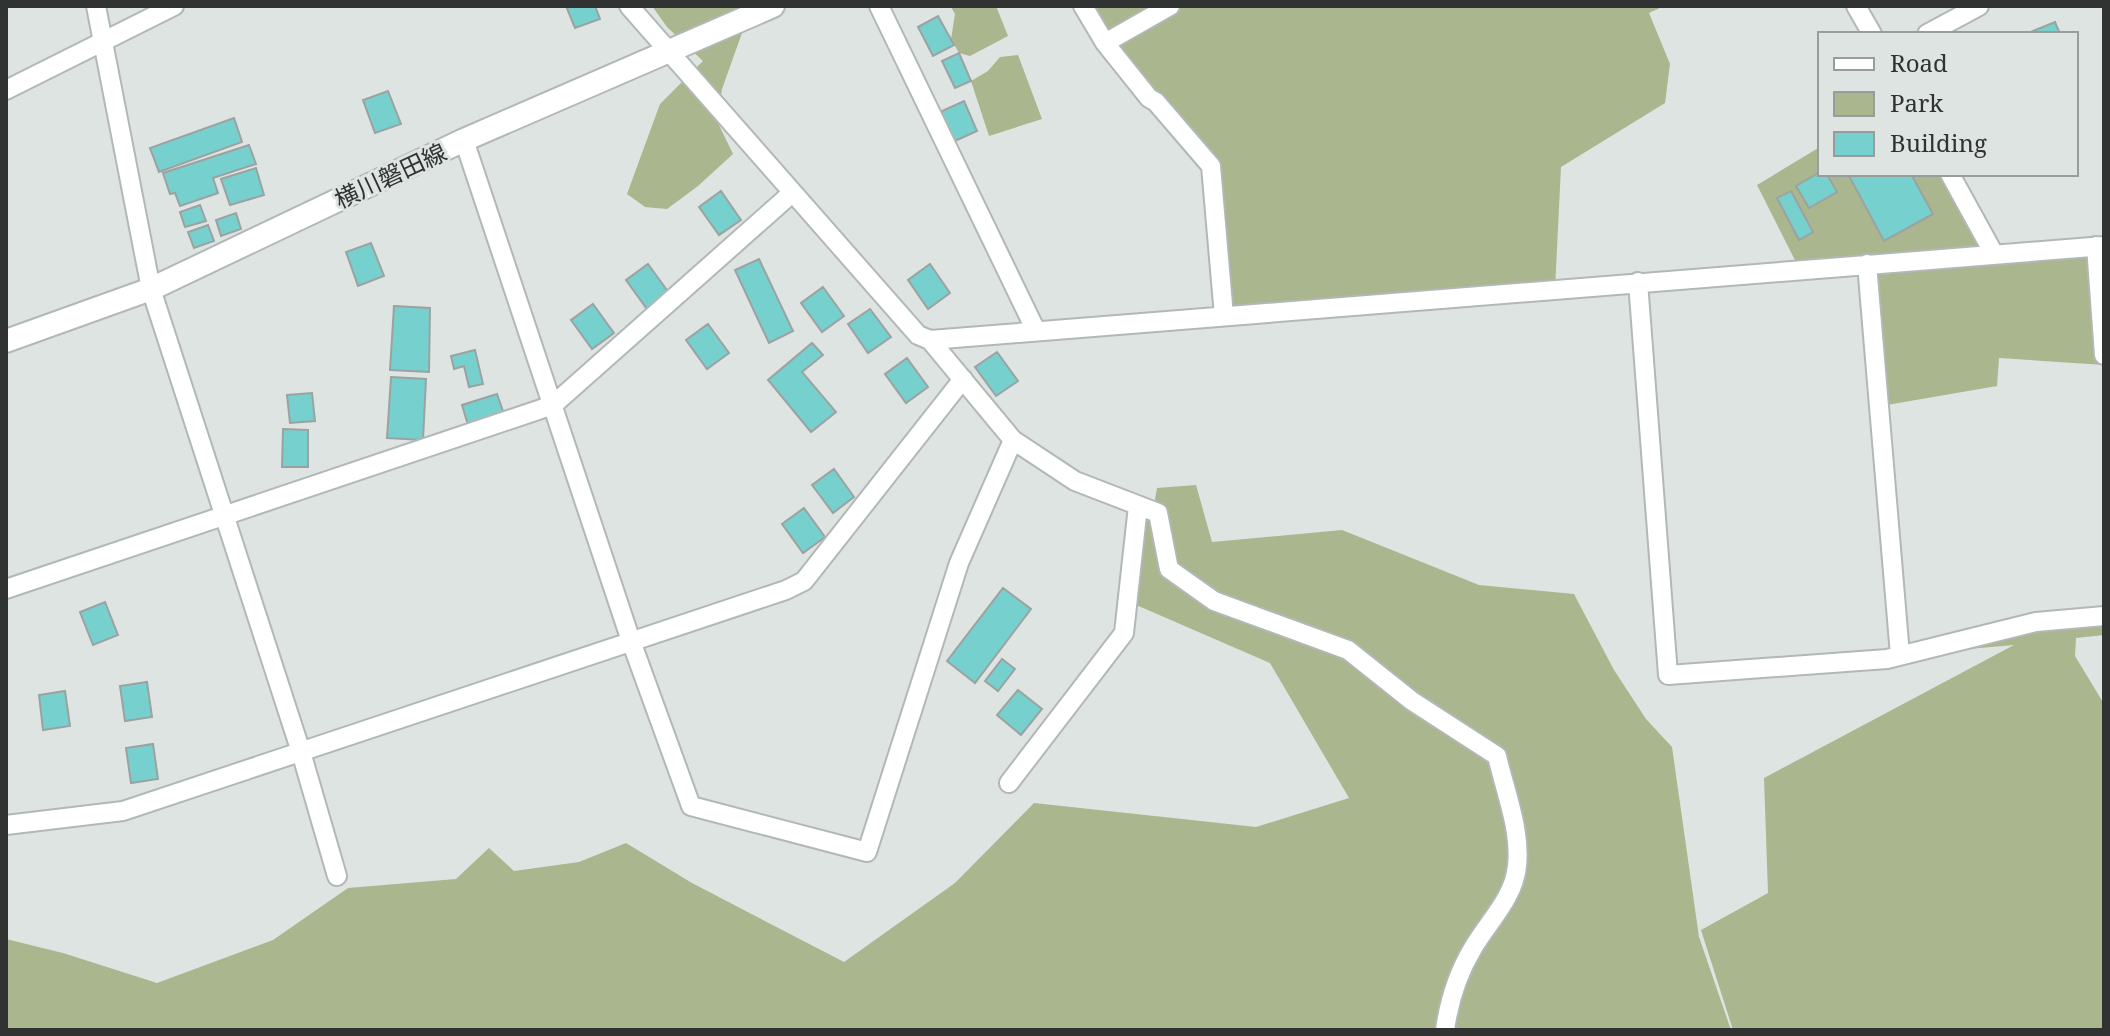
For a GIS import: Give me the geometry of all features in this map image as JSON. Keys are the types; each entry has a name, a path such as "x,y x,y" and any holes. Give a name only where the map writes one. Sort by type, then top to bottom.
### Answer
{"main road":[{"name":"横川磐田線","path":"6,341 151,289 464,140 773,6"}],"street":[{"path":"96,6 151,289 301,752 337,876"},
{"path":"6,90 174,6"},
{"path":"629,6 918,335 930,340 1013,440 1075,481 1158,513 1169,569 1214,601 1348,650 1412,701 1497,756 1517,841 1514,882 1458,976 1445,1030"},
{"path":"879,6 1036,331"},
{"path":"1083,6 1105,43 1149,98 1156,102 1211,166 1224,316"},
{"path":"1105,43 1170,6"},
{"path":"1856,6 1871,32"},
{"path":"1931,32 1979,6"},
{"path":"464,140 631,641 691,806 867,852 959,563 1013,440"},
{"path":"1951,176 1994,254"},
{"path":"6,589 553,405 792,193"},
{"path":"930,340 2100,246 2104,355"},
{"path":"1867,264 1900,655"},
{"path":"1638,282 1668,675 1887,659 2036,622 2104,616"},
{"path":"6,825 123,811 786,590 804,581 963,379"},
{"path":"1009,783 1124,633 1138,506"}],"green space":[{"path":"652,6 769,6 742,33 722,89 717,121 733,154 667,209 645,207 627,194 660,104 703,61 667,27"},
{"path":"952,6 996,6 1008,36 970,56 959,53 951,39 955,14"},
{"path":"1093,6 1159,6 1108,30"},
{"path":"1170,6 1664,6 1649,13 1670,64 1665,103 1561,167 1555,289 1283,311 1223,307 1221,193 1105,43"},
{"path":"1018,55 1042,119 989,136 971,81 988,71 1000,57"},
{"path":"1818,148 1818,176 1951,176 1994,254 2096,246 2104,365 1999,358 1997,386 1881,406 1867,265 1800,270 1757,185"},
{"path":"1196,485 1212,542 1342,530 1479,585 1574,594 1614,670 1646,719 1672,747 1699,937 1731,1030 6,1030 6,939 63,953 157,983 273,940 348,888 456,879 489,848 514,871 579,862 626,843 692,883 844,962 955,883 1034,803 1256,827 1349,798 1270,663 1127,601 1138,506 1153,511 1157,488"},
{"path":"2104,616 2104,635 2076,638 2075,656 2104,704 2104,1030 1733,1030 1701,930 1768,893 1764,778 2014,645 1900,655"}],"building":[{"path":"566,6 595,6 600,19 575,28"},
{"path":"938,16 954,45 933,56 918,27"},
{"path":"2055,22 2059,32 2030,32"},
{"path":"959,53 971,81 955,88 942,61"},
{"path":"388,91 401,124 375,133 363,100"},
{"path":"964,101 977,131 953,142 940,112"},
{"path":"234,118 242,142 159,172 150,148"},
{"path":"249,145 256,164 213,178 218,193 180,206 175,193 170,194 163,173"},
{"path":"256,168 264,195 230,205 221,179"},
{"path":"1818,173 1818,176 1828,176 1837,192 1809,208 1796,186"},
{"path":"1849,176 1912,176 1933,214 1884,241"},
{"path":"721,191 741,220 719,235 699,207"},
{"path":"1791,191 1813,232 1799,240 1777,198"},
{"path":"200,205 206,221 185,227 180,212"},
{"path":"236,213 241,229 221,236 216,220"},
{"path":"208,225 214,241 194,248 188,232"},
{"path":"371,243 384,276 358,286 346,252"},
{"path":"759,259 793,331 769,343 735,270"},
{"path":"648,264 669,293 647,309 626,280"},
{"path":"930,264 950,293 928,309 908,280"},
{"path":"823,287 844,316 822,332 801,303"},
{"path":"593,304 614,333 592,349 571,320"},
{"path":"394,306 430,308 429,372 390,370"},
{"path":"870,309 891,337 868,353 848,324"},
{"path":"708,324 729,353 707,369 686,340"},
{"path":"812,343 823,355 802,372 836,412 811,432 768,380"},
{"path":"475,350 483,384 469,387 464,366 454,369 451,356"},
{"path":"997,352 1018,381 996,396 975,367"},
{"path":"907,358 928,387 906,403 885,374"},
{"path":"391,377 426,379 423,440 387,438"},
{"path":"312,393 315,421 290,423 287,395"},
{"path":"497,394 504,414 468,425 462,405"},
{"path":"283,429 308,430 308,467 282,467"},
{"path":"834,469 854,497 833,513 812,485"},
{"path":"804,508 825,537 803,553 782,524"},
{"path":"1003,588 1031,609 975,683 947,661"},
{"path":"105,602 118,635 93,645 80,612"},
{"path":"1002,659 1015,669 998,691 985,681"},
{"path":"147,682 152,717 125,721 120,686"},
{"path":"1018,690 1042,709 1021,735 997,715"},
{"path":"65,691 70,726 43,730 39,695"},
{"path":"153,744 158,779 131,783 126,748"}]}
